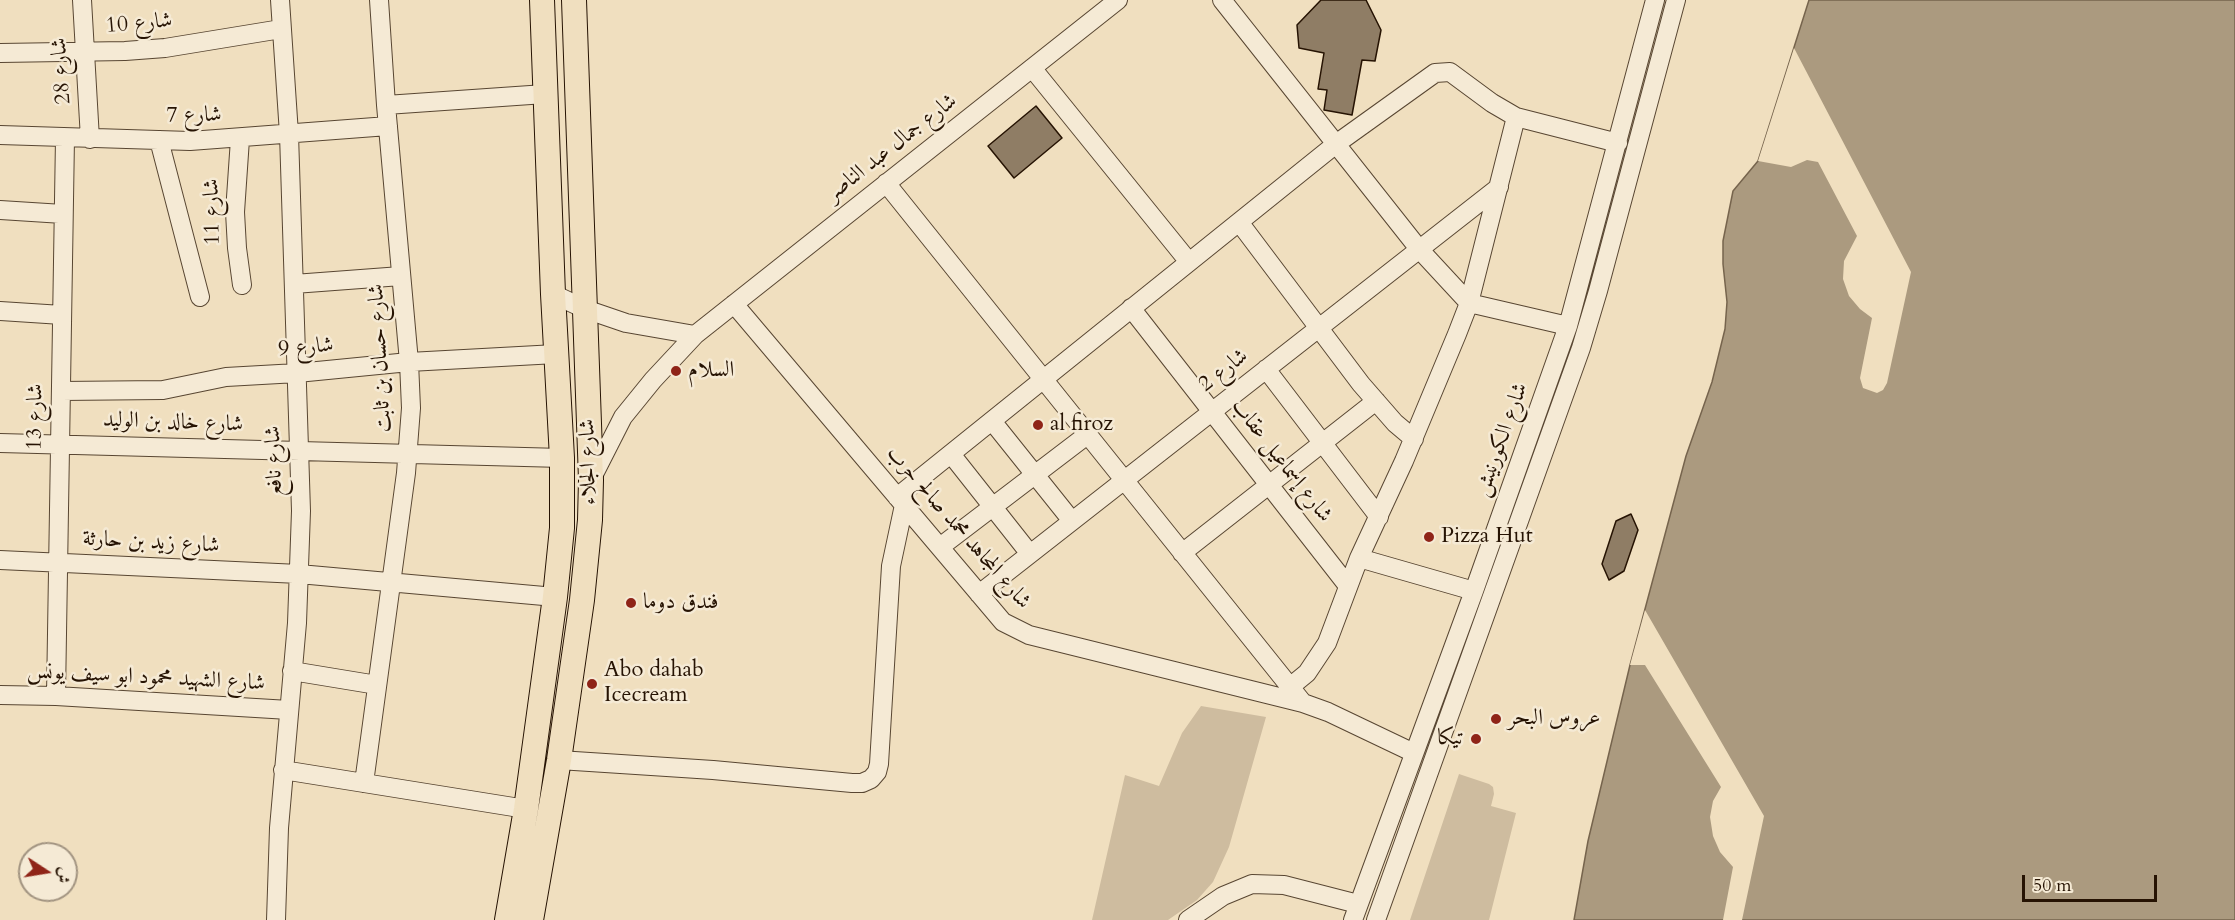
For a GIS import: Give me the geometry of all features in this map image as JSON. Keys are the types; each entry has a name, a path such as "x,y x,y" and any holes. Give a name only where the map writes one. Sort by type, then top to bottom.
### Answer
{"main road":[{"name":"شارع الجلاء","path":"507,920 526,809 555,597 562,528 562,458 552,294 542,0"},
{"name":"شارع الجلاء","path":"531,920 559,760 584,590 591,480 574,0"}],"street":[{"name":"شارع 28","path":"82,0 90,139"},
{"name":"شارع نافع","path":"276,920 283,770 299,574 301,512 289,134 280,0"},
{"name":"شارع حسان بن ثابت","path":"364,783 409,453 411,408 379,0"},
{"name":"شارع جمال عبد الناصر","path":"591,480 623,417 653,380 695,335 1118,0"},
{"path":"1222,0 1419,249 1469,303 1568,326"},
{"name":"شارع الكورنيش","path":"1355,912 1474,591 1568,326 1655,0"},
{"name":"شارع الكورنيش","path":"1376,920 1581,348 1596,301 1676,0"},
{"name":"شارع 10","path":"0,53 165,48 281,29"},
{"path":"1032,68 1189,262"},
{"path":"559,760 713,770 852,783 862,783 871,779 877,772 879,764 891,566 900,501 951,454 1336,144 1426,78 1441,70 1458,76 1492,103 1516,117 1618,143"},
{"path":"386,105 545,94"},
{"path":"1290,687 1307,673 1318,658 1336,622 1359,558 1414,439 1469,303 1516,117"},
{"name":"شارع 7","path":"0,135 159,141 240,139 388,126"},
{"name":"شارع 13","path":"56,696 64,138"},
{"name":"شارع 11","path":"240,139 235,212 242,285"},
{"path":"159,141 200,297"},
{"path":"886,183 1303,703"},
{"name":"شارع 2","path":"979,594 1499,187"},
{"path":"0,210 63,214"},
{"path":"1239,222 1376,402 1414,439"},
{"path":"294,284 401,276"},
{"path":"552,294 585,309 626,323 695,335"},
{"name":"شارع المجاهد محمد صالح حرب","path":"734,304 1004,622 1029,634 1303,703 1328,712 1414,753"},
{"name":"شارع إسماعيل عقاب","path":"1131,308 1348,586"},
{"path":"0,311 62,315"},
{"name":"شارع 9","path":"61,391 163,390 226,377 297,373 409,362 556,354"},
{"path":"1266,369 1379,517"},
{"path":"1182,554 1376,402"},
{"path":"992,421 1072,521"},
{"path":"940,547 1087,435"},
{"name":"شارع خالد بن الوليد","path":"0,443 562,458"},
{"path":"951,454 1030,554"},
{"path":"1359,558 1474,591"},
{"name":"شارع زيد بن حارثة","path":"0,560 299,574 555,597"},
{"path":"292,671 377,685"},
{"name":"شارع الشهيد محمود ابو سيف يونس","path":"0,694 289,710"},
{"path":"283,770 526,809"},
{"path":"1188,920 1223,896 1252,884 1284,885 1355,912"}],"shaded area":[{"path":"1809,0 2235,0 2235,920 1574,920 1588,841 1630,665 1686,456 1712,382 1725,329 1727,302 1723,241 1733,191 1758,161"},
{"path":"1201,706 1266,717 1229,847 1213,882 1197,900 1168,920 1092,920 1125,775 1159,786 1182,733"},
{"path":"1459,774 1489,784 1493,787 1494,794 1491,806 1516,813 1489,920 1410,920"}],"pier":[{"path":"1794,48 1911,272 1887,383 1883,390 1877,393 1863,388 1860,378 1872,318 1849,296 1843,279 1844,261 1857,236 1818,162 1807,160 1791,167 1758,161"},
{"path":"1645,610 1764,816 1742,920 1723,920 1733,867 1720,852 1713,836 1710,817 1713,801 1721,787 1645,665 1630,665"}],"building":[{"path":"1321,0 1366,0 1381,30 1375,61 1362,60 1352,115 1324,110 1327,90 1318,89 1324,53 1299,48 1297,25"},
{"path":"1036,106 1062,138 1014,178 988,146"},
{"path":"1631,514 1638,530 1624,571 1609,580 1602,564 1616,521"}],"place":[{"name":"السلام","path":"676,371"},
{"name":"al firoz","path":"1038,425"},
{"name":"Pizza Hut","path":"1429,537"},
{"name":"فندق دوما","path":"631,603"},
{"name":"Abo dahab Icecream","path":"592,684"},
{"name":"عروس البحر","path":"1496,719"},
{"name":"تيكا","path":"1476,739"}]}
